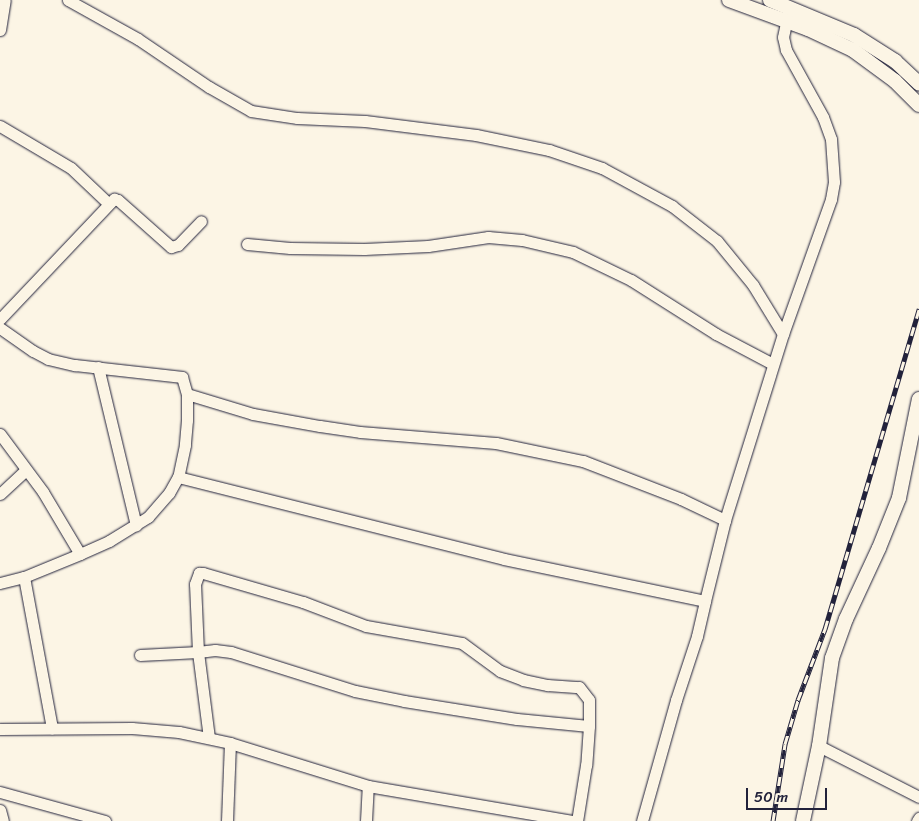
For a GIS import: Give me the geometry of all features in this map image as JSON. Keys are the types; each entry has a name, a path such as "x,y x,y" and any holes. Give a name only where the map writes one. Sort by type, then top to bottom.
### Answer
{"street":[{"path":"0,30 5,0"},
{"path":"68,0 138,39 209,87 251,111 297,118 365,121 476,135 549,150 602,168 672,206 717,241 752,285 783,334"},
{"path":"729,0 835,26 870,44 895,61 919,84"},
{"path":"770,0 788,14 853,50 895,81 919,105"},
{"path":"642,821 676,700 697,636 725,520 783,334 832,199 834,182 830,139 823,117 786,50 783,37 788,14"},
{"path":"0,126 71,168 109,204"},
{"path":"0,319 109,204 117,199 171,247 178,245 201,221"},
{"path":"247,244 290,248 364,249 428,246 488,237 531,242 573,252 631,280 691,319 773,364"},
{"path":"0,328 48,359 98,367 180,376 184,379 187,394 185,445 178,477 169,493 157,507 136,526 80,554 24,577 0,583"},
{"path":"98,367 136,526"},
{"path":"187,394 253,414 320,426 360,432 496,443 583,461 681,499 725,520"},
{"path":"803,821 819,746 832,658 843,626 894,513 919,399"},
{"path":"1,437 58,516 80,554"},
{"path":"0,494 26,470"},
{"path":"178,477 504,559 705,601"},
{"path":"209,738 198,652 195,584 199,573 303,602 366,626 462,643 500,671 523,680 580,688 589,700 589,726 586,765 577,821"},
{"path":"24,577 52,728"},
{"path":"140,655 215,650 231,652 355,691 404,701 517,719 589,726"},
{"path":"0,729 153,729 209,738 368,786 538,818 572,821"},
{"path":"227,821 230,743"},
{"path":"819,746 919,797"},
{"path":"366,821 368,786"},
{"path":"0,792 105,821"},
{"path":"0,810 3,821"}],"railway":[{"path":"773,821 785,744 798,700 825,629 919,309"}]}
